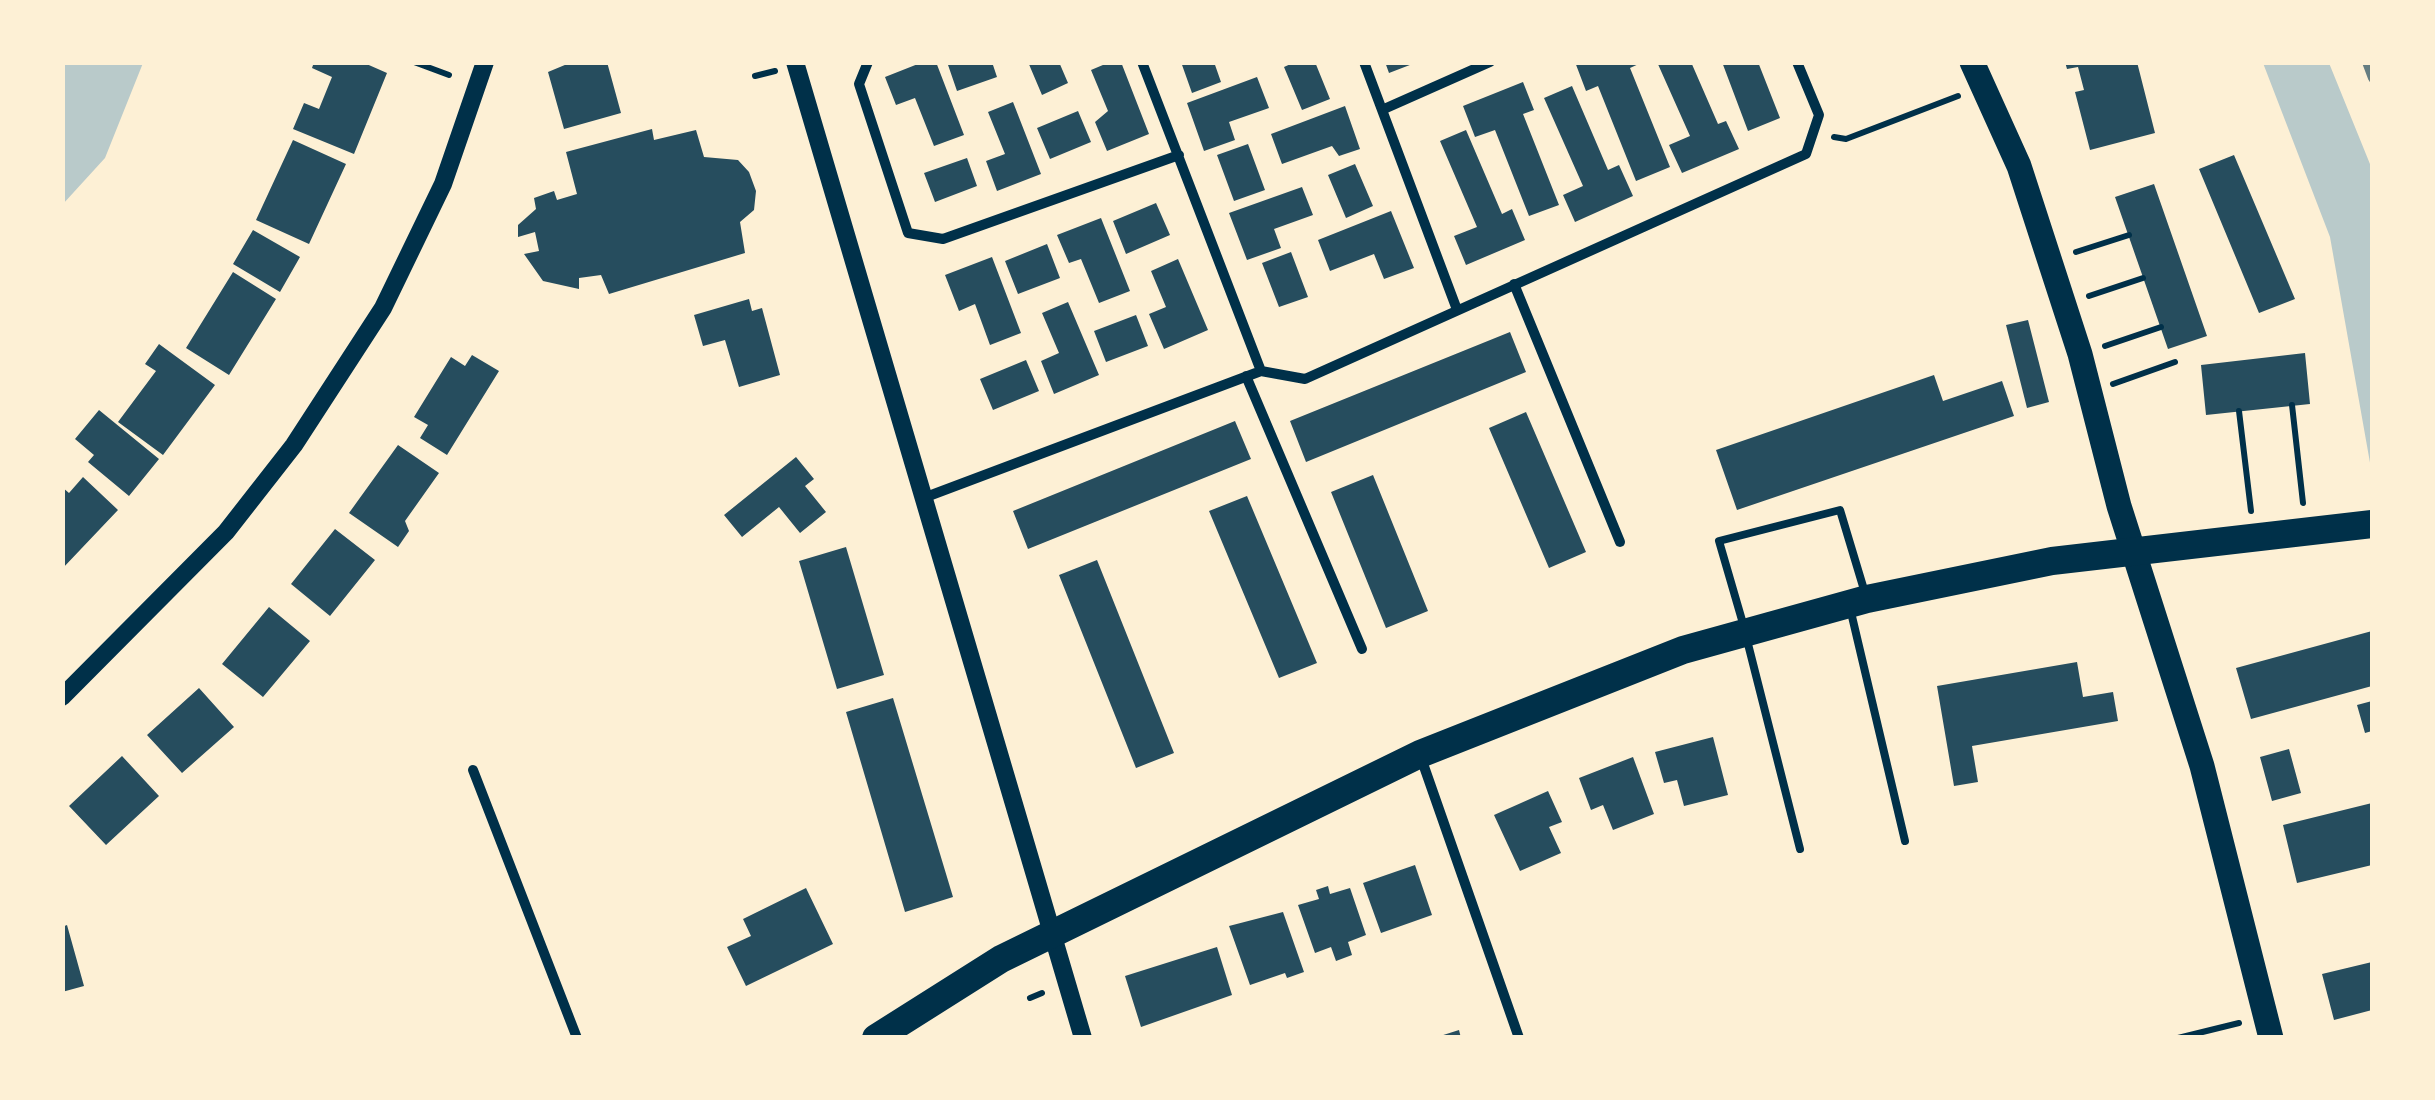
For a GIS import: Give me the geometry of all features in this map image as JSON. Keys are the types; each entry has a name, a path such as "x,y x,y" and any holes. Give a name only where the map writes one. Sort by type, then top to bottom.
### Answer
{"highway":[{"path":"876,1038 984,968 1420,754 1590,683 1745,631 1858,601 2134,548 2372,524"}],"main road":[{"path":"1977,74 2019,166 2080,354 2134,548 2202,766 2268,1027"}],"street":[{"path":"62,696 226,532 294,445 383,308 443,184 485,62"},
{"path":"795,62 1083,1038"},
{"path":"868,62 859,84 908,233 943,239 1179,155"},
{"path":"1142,62 1262,371"},
{"path":"1364,62 1456,307"},
{"path":"1384,109 1490,62"},
{"path":"926,496 1262,371 1305,378 1456,307 1806,154 1819,115 1797,62"},
{"path":"1514,284 1620,542"},
{"path":"1246,376 1362,649"},
{"path":"1420,754 1519,1038"},
{"path":"473,770 577,1038"}],"lane":[{"path":"1800,849 1719,541 1840,510 1906,841"}],"path":[{"path":"414,62 449,75"},
{"path":"755,76 776,70"},
{"path":"1814,133 1846,139 1977,74"},
{"path":"2051,260 2129,236"},
{"path":"2064,304 2144,278"},
{"path":"2080,354 2161,327"},
{"path":"2088,392 2176,362"},
{"path":"2292,405 2306,529"},
{"path":"2239,412 2254,537"},
{"path":"1030,998 1042,993"},
{"path":"2178,1038 2268,1027"}],"shaded area":[{"path":"63,62 143,63 105,158 63,204"},
{"path":"2263,63 2329,63 2372,169 2372,474 2330,237"}],"building":[{"path":"314,62 362,62 387,73 354,154 293,129 304,103 319,109 332,77 312,68"},
{"path":"572,62 607,62 621,113 564,129 548,72"},
{"path":"923,62 936,62 964,135 934,146 915,98 896,105 885,77"},
{"path":"947,62 992,62 997,77 957,91"},
{"path":"1028,62 1059,62 1068,83 1042,95"},
{"path":"1121,62 1149,134 1107,151 1095,122 1108,111 1091,70"},
{"path":"1181,62 1214,62 1221,82 1192,93"},
{"path":"1295,62 1315,62 1330,99 1302,110 1284,67"},
{"path":"1385,62 1415,62 1415,63 1389,73"},
{"path":"1575,62 1643,62 1630,68 1670,167 1636,181 1598,86 1586,91"},
{"path":"1657,62 1691,62 1718,124 1726,121 1739,149 1682,173 1669,145 1690,136"},
{"path":"1722,62 1758,62 1780,118 1748,131"},
{"path":"2065,62 2137,62 2155,133 2090,150 2075,92 2084,90 2078,67 2067,69"},
{"path":"1257,77 1269,108 1229,122 1235,140 1204,151 1187,103"},
{"path":"1523,82 1534,110 1523,114 1559,205 1529,216 1495,130 1475,137 1463,106"},
{"path":"1572,86 1608,170 1619,165 1633,196 1575,222 1563,195 1583,186 1544,98"},
{"path":"1013,102 1041,174 997,191 986,161 1005,154 988,112"},
{"path":"1345,106 1360,149 1339,156 1332,146 1282,164 1271,134"},
{"path":"1078,111 1091,142 1050,159 1037,128"},
{"path":"652,129 654,140 696,130 704,157 738,160 749,172 756,191 754,210 740,222 745,253 609,294 601,275 579,278 579,289 543,281 524,254 539,251 535,232 518,237 518,225 536,209 534,198 554,191 557,200 577,194 566,152"},
{"path":"1466,130 1502,214 1512,209 1525,240 1466,265 1454,236 1477,227 1440,141"},
{"path":"293,140 346,164 309,244 256,220"},
{"path":"1248,144 1265,190 1234,201 1217,155"},
{"path":"2234,155 2295,299 2259,313 2199,169"},
{"path":"967,158 977,186 935,202 924,173"},
{"path":"1355,164 1373,206 1346,218 1328,175"},
{"path":"2154,184 2207,336 2168,349 2115,197"},
{"path":"1302,187 1313,215 1274,229 1281,248 1247,260 1229,213"},
{"path":"1156,203 1170,235 1126,254 1113,221"},
{"path":"1391,211 1414,268 1384,279 1374,254 1330,271 1318,240"},
{"path":"1101,218 1130,291 1099,303 1081,259 1069,263 1057,235"},
{"path":"253,230 300,257 280,292 233,264"},
{"path":"1047,244 1060,278 1018,294 1005,261"},
{"path":"1291,252 1308,297 1279,307 1262,263"},
{"path":"992,257 1021,333 990,345 975,304 959,311 945,275"},
{"path":"1178,259 1208,330 1164,349 1149,314 1166,307 1151,271"},
{"path":"233,272 276,299 229,375 186,348"},
{"path":"749,299 752,311 762,308 780,375 739,387 725,340 703,346 694,315"},
{"path":"1068,302 1099,375 1054,394 1041,361 1059,353 1042,313"},
{"path":"1136,315 1148,346 1106,362 1094,331"},
{"path":"2028,320 2049,402 2027,408 2006,325"},
{"path":"1510,332 1526,372 1306,462 1290,421"},
{"path":"159,344 215,385 163,455 118,422 156,371 145,364"},
{"path":"2305,353 2310,404 2206,415 2201,365"},
{"path":"472,355 499,371 447,455 420,438 428,425 414,417 451,357 465,366"},
{"path":"1026,360 1039,391 993,410 980,379"},
{"path":"1934,375 1943,401 2002,381 2014,416 1737,510 1716,450"},
{"path":"99,410 159,459 129,496 88,462 94,455 75,439"},
{"path":"1526,412 1586,552 1549,568 1489,428"},
{"path":"1235,421 1251,459 1028,549 1013,511"},
{"path":"398,445 439,473 405,521 409,531 398,547 349,513"},
{"path":"796,457 814,479 805,486 826,512 800,533 779,507 742,537 724,515"},
{"path":"1373,475 1428,611 1386,628 1331,492"},
{"path":"83,477 118,510 62,569 62,487 69,493"},
{"path":"1247,496 1317,663 1279,678 1209,511"},
{"path":"335,529 375,560 330,616 291,584"},
{"path":"846,547 884,675 837,689 799,561"},
{"path":"1097,560 1174,753 1136,768 1059,575"},
{"path":"269,607 310,641 263,697 222,664"},
{"path":"2372,631 2372,686 2251,719 2236,668"},
{"path":"2077,662 2083,697 2113,692 2118,721 1972,746 1978,782 1954,786 1937,686"},
{"path":"199,688 234,727 182,773 147,735"},
{"path":"893,698 953,897 905,912 846,712"},
{"path":"2372,701 2372,731 2365,733 2357,705"},
{"path":"1713,737 1728,795 1684,806 1677,780 1664,783 1655,752"},
{"path":"2289,749 2301,793 2272,801 2260,757"},
{"path":"122,756 159,796 106,845 69,806"},
{"path":"1633,757 1654,814 1613,830 1603,805 1591,810 1579,778"},
{"path":"1548,791 1562,822 1549,827 1561,853 1520,871 1494,815"},
{"path":"2372,803 2372,865 2297,883 2283,825"},
{"path":"1415,865 1432,915 1381,933 1363,883"},
{"path":"1328,886 1330,894 1350,888 1366,935 1348,942 1352,955 1336,961 1331,947 1315,953 1298,905 1319,899 1316,890"},
{"path":"806,888 833,944 746,986 727,947 751,936 743,919"},
{"path":"1283,912 1304,972 1287,978 1285,973 1250,985 1229,926"},
{"path":"67,925 84,986 62,992 62,927"},
{"path":"1217,947 1232,995 1141,1027 1125,976"},
{"path":"2372,962 2372,1010 2334,1020 2322,974"},
{"path":"1459,1030 1461,1038 1437,1038 1437,1037"}],"railway":[{"path":"2366,62 2372,78"}]}
